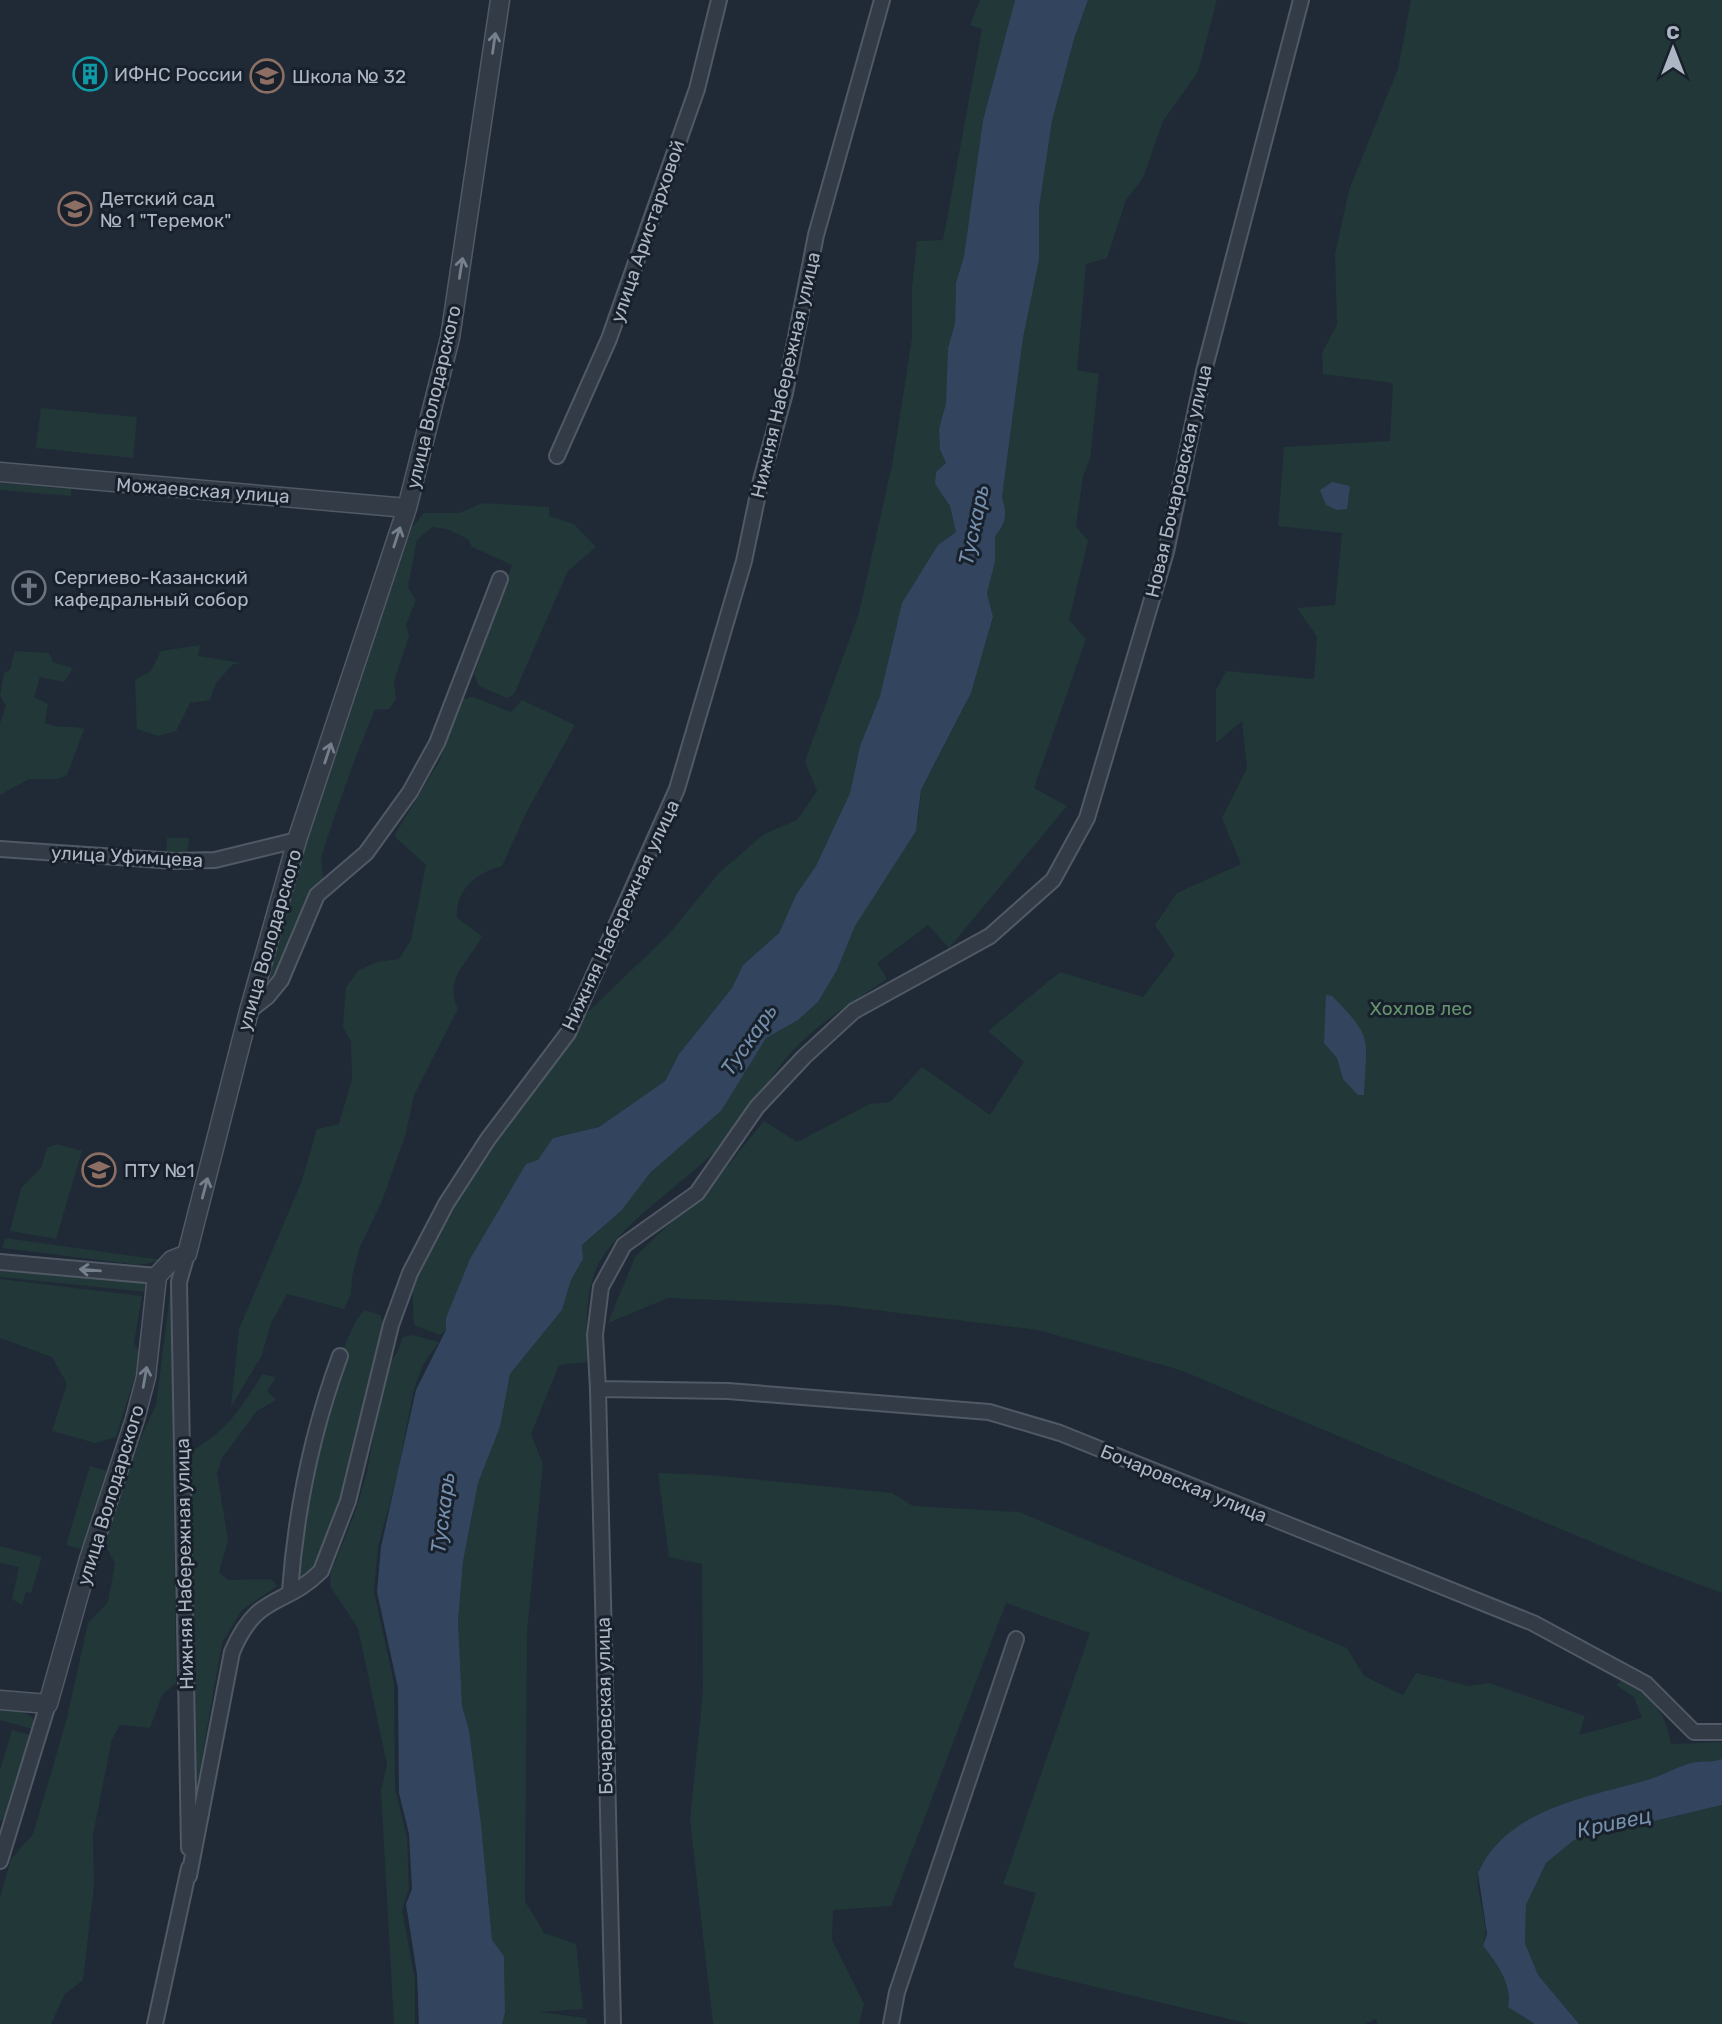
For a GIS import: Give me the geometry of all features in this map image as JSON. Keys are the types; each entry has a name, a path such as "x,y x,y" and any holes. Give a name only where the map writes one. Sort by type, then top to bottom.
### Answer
{"street":[{"name":"улица Володарского","path":"187,1254 227,1108 229,1087 249,1011 297,840 407,508 450,338 500,0"},
{"name":"улица Аристарховой","path":"557,456 609,339 697,89 719,0"},
{"name":"Нижняя Набережная улица","path":"155,2024 189,1876 232,1652 250,1618 263,1606 313,1580 321,1571 348,1501 391,1325 410,1273 446,1204 488,1139 568,1033 677,789 744,561 761,480 785,393 817,235 882,0"},
{"name":"Новая Бочаровская улица","path":"924,974 990,936 1053,880 1087,818 1166,552 1204,371 1301,0"},
{"name":"Можаевская улица","path":"0,472 407,508"},
{"path":"249,1011 267,997 281,980 317,895 366,853 410,792 438,743 500,579"},
{"name":"улица Уфимцева","path":"0,849 175,862 215,860 297,840"},
{"name":"Бочаровская улица","path":"613,2024 595,1335 601,1287 624,1245 697,1193 757,1107 804,1058 854,1011 924,974"},
{"name":"Нижняя Набережная улица","path":"187,1254 179,1282 189,1876"},
{"path":"0,1262 158,1276 172,1260 187,1254"},
{"name":"улица Володарского","path":"0,1861 89,1559 138,1408 146,1377 158,1276"},
{"path":"290,1591 306,1466 330,1381 340,1356"},
{"name":"Бочаровская улица","path":"598,1389 728,1391 989,1412 1021,1420 1073,1438 1533,1623 1646,1684 1694,1732 1722,1732"},
{"path":"891,2024 897,1992 1016,1639"},
{"path":"0,1700 48,1704"}],"green space":[{"path":"980,0 1015,0 983,120 964,256 956,283 955,323 948,348 946,403 939,429 940,450 946,464 935,484 950,506 956,532 938,545 897,624 880,696 860,746 850,793 816,867 796,895 779,933 743,965 732,988 679,1054 665,1081 599,1127 553,1138 446,1318 446,1330 440,1335 414,1325 412,1288 419,1271 488,1148 567,1048 587,1013 668,935 719,873 764,834 797,820 817,791 805,761 859,613 893,460 912,338 912,286 917,241 943,240 982,29 970,25"},
{"path":"1088,0 1217,0 1198,72 1163,121 1143,178 1126,200 1107,258 1086,264 1077,370 1099,374 1090,459 1083,476 1076,526 1088,541 1069,620 1086,639 1034,788 1067,806 949,948 928,925 877,963 887,979 832,1017 794,1049 726,1140 613,1243 596,1270 587,1308 587,1362 559,1365 531,1434 543,1464 527,1631 525,1901 544,1933 576,1944 583,2009 539,2012 586,2018 587,2024 502,2024 505,2013 504,1956 492,1940 469,1730 462,1706 458,1622 463,1562 478,1483 500,1427 510,1374 562,1310 571,1280 583,1259 582,1245 622,1210 650,1173 721,1111 765,1038 798,1020 818,1002 837,970 855,926 918,821 921,791 971,693 993,618 987,593 995,562 994,536 1005,518 1002,497 1023,338 1039,260 1039,208 1052,121 1074,39"},
{"name":"Хохлов лес","path":"1411,0 1722,0 1722,1593 1642,1563 1180,1370 1038,1330 835,1305 668,1298 608,1323 635,1257 722,1173 764,1121 797,1142 870,1104 890,1102 922,1067 990,1115 1024,1062 988,1031 1060,972 1143,997 1175,955 1155,925 1177,893 1241,864 1222,818 1247,768 1242,721 1216,743 1216,690 1226,671 1314,679 1317,637 1297,608 1335,605 1342,533 1278,526 1284,447 1390,441 1393,383 1323,374 1322,353 1337,324 1335,255 1349,190 1398,69"},
{"path":"41,408 137,417 133,458 36,448"},
{"path":"0,483 71,489 71,496 0,490"},
{"path":"482,503 549,507 549,516 574,524 596,547 568,571 514,694 507,698 479,686 474,674 512,565 472,547 468,539 447,529 432,527 417,540 408,587 416,600 406,625 409,636 394,681 396,699 389,709 375,710 323,851 321,891 279,971 265,991 305,849 404,537 424,513 460,513"},
{"path":"200,645 198,656 242,663 233,664 216,683 210,700 190,703 176,731 158,736 137,729 135,680 151,671 161,651"},
{"path":"15,651 49,653 53,662 73,668 64,682 40,677 34,697 48,704 45,723 84,729 67,775 57,779 29,779 0,795 0,723 6,706 0,696 4,673 10,670"},
{"path":"473,697 511,712 522,700 575,725 528,809 502,866 477,877 460,898 457,918 482,936 456,979 454,998 458,1009 414,1095 406,1133 382,1201 360,1247 352,1276 351,1294 344,1309 287,1294 271,1323 262,1355 231,1407 239,1329 301,1183 317,1129 339,1124 352,1079 351,1042 343,1027 346,987 359,970 377,962 399,959 411,940 426,865 394,836 440,760 462,699"},
{"path":"167,838 189,838 187,855 166,855"},
{"path":"57,1144 82,1151 56,1239 10,1231 21,1188 41,1168 47,1148"},
{"path":"5,1238 162,1260 139,1265 2,1248"},
{"path":"0,1267 148,1283 147,1292 0,1277"},
{"path":"0,1279 142,1296 134,1343 141,1356 116,1437 95,1443 52,1431 67,1384 52,1357 0,1338"},
{"path":"171,1286 176,1683 162,1695 150,1728 120,1725 112,1739 93,1835 94,1886 83,1980 65,1994 51,2024 0,2024 0,1897 11,1859 33,1834 66,1722 88,1623 108,1602 115,1563 105,1545 118,1488 156,1405"},
{"path":"364,1310 380,1315 384,1326 343,1499 311,1572 302,1577 297,1575 329,1396 351,1331"},
{"path":"412,1335 439,1342 423,1365 414,1389 397,1476 378,1547 374,1591 394,1683 395,1789 407,1837 409,1888 402,1910 415,1979 415,2024 394,2024 381,1790 387,1765 358,1628 330,1586 331,1572 356,1510 367,1472 387,1365 397,1353 403,1337"},
{"path":"262,1374 276,1377 267,1391 276,1400 257,1411 222,1458 217,1473 228,1540 219,1572 228,1580 271,1579 277,1586 242,1610 222,1643 195,1798 188,1453 222,1429"},
{"path":"90,1466 111,1472 84,1550 66,1545"},
{"path":"658,1473 711,1475 892,1493 913,1506 1019,1512 1347,1648 1364,1676 1403,1695 1416,1673 1469,1686 1489,1683 1585,1716 1579,1735 1642,1718 1634,1697 1616,1685 1624,1678 1642,1692 1661,1714 1671,1744 1722,1742 1722,1759 1691,1763 1647,1780 1558,1806 1521,1826 1505,1839 1481,1866 1478,1882 1485,1928 1483,1946 1506,1983 1508,2007 1535,2024 1377,2024 1376,2019 1365,2024 1250,2024 1013,1967 1036,1893 1003,1884 1090,1633 1006,1603 891,1906 833,1910 832,1940 864,2004 859,2024 713,2024 690,1820 703,1692 702,1564 669,1557"},
{"path":"0,1546 42,1557 31,1593 26,1592 22,1605 12,1599 19,1567 0,1563"},
{"path":"0,1708 19,1709 32,1717 36,1730 0,1720"},
{"path":"12,1730 34,1736 8,1816 0,1821 0,1770"},
{"path":"1722,1805 1722,2024 1579,2024 1538,1975 1525,1943 1526,1905 1546,1863 1574,1840"}],"water":[{"name":"Тускарь","path":"1015,0 1088,0 1074,39 1052,121 1039,208 1039,260 1023,338 1002,497 1005,518 995,536 995,562 987,593 993,617 971,693 921,790 916,831 855,926 837,970 818,1002 798,1020 766,1038 721,1111 650,1173 622,1210 582,1245 583,1259 571,1280 562,1310 510,1374 500,1427 478,1483 463,1562 458,1622 462,1706 469,1730 492,1940 504,1956 505,2013 502,2024 419,2024 417,1974 406,1904 412,1889 409,1834 399,1793 398,1688 377,1592 381,1547 416,1390 446,1330 446,1318 470,1259 526,1164 538,1160 553,1138 599,1127 665,1081 679,1054 732,988 743,965 779,933 796,895 816,866 850,793 860,746 880,696 902,603 938,545 956,532 950,506 935,484 936,472 946,463 940,450 939,429 946,403 948,348 955,323 956,283 964,256 983,120"},
{"path":"1332,482 1350,486 1347,509 1337,510 1326,505 1320,490"},
{"path":"1326,995 1332,996 1346,1010 1362,1031 1366,1050 1364,1095 1358,1095 1343,1079 1337,1058 1324,1043"},
{"name":"Кривец","path":"1722,1759 1722,1805 1574,1840 1546,1863 1526,1905 1525,1943 1538,1975 1579,2024 1535,2024 1508,2007 1506,1983 1483,1946 1487,1934 1478,1873 1490,1852 1526,1821 1548,1810 1647,1780 1691,1763"}],"place":[{"name":"ИФНС России","path":"90,74"},
{"name":"Школа № 32","path":"267,76"},
{"name":"Детский сад № 1 \"Теремок\"","path":"75,209"},
{"name":"Сергиево-Казанский кафедральный собор","path":"29,588"},
{"name":"ПТУ №1","path":"99,1170"}]}
